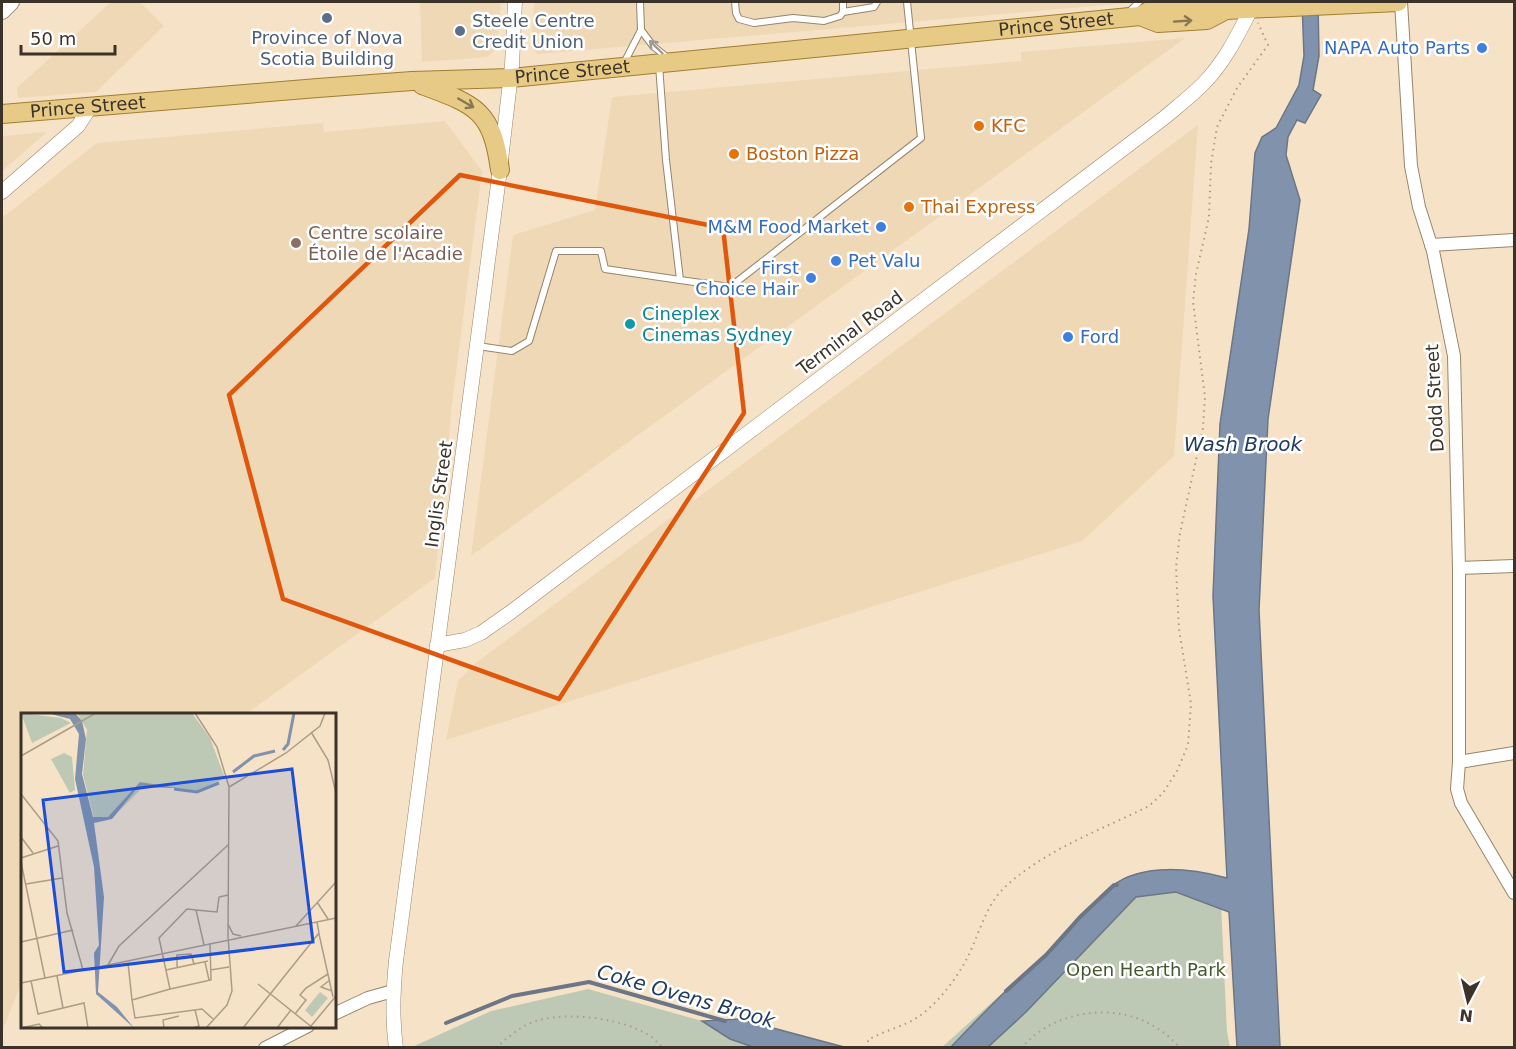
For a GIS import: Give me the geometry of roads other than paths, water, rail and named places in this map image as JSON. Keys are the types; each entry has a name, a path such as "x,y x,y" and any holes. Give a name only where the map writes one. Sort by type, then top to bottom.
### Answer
{"main road":[{"path":"2,11 11,2"},
{"name":"Prince Street","path":"2,114 412,81 511,78 666,64 1134,11 1158,23 1207,20 1226,10 1400,2"},
{"path":"412,81 459,99 475,108 495,138 500,170"}],"street":[{"name":"Inglis Street","path":"396,1047 393,1030 393,991 436,645 500,170 511,78 515,2"},
{"name":"Dodd Street","path":"1400,2 1411,166 1419,207 1431,245 1454,356 1459,568 1457,789 1459,798 1515,893"},
{"name":"Terminal Road","path":"436,645 465,640 511,612 1164,118 1204,83 1235,39 1251,9"},
{"path":"2,192 78,126 91,106"},
{"path":"1431,245 1515,240"},
{"path":"1459,568 1515,566"},
{"path":"1459,762 1515,753"},
{"path":"336,1013 368,998 393,991"},
{"path":"265,1047 304,1028"}],"lane":[{"path":"620,68 641,30 640,2"},
{"path":"735,2 736,13 740,19 754,23 793,18 824,21 840,16 843,12 874,8 877,2"},
{"path":"843,2 843,12"},
{"path":"478,346 512,351 529,341 556,251 601,251 605,269 730,287 921,138 907,2"},
{"path":"641,30 666,64 666,159 680,280"}],"water":[{"name":"Wash Brook","path":"1302,2 1318,2 1319,56 1313,90 1321,95 1305,123 1297,120 1288,137 1286,155 1300,200 1268,419 1259,610 1280,1047 1237,1047 1229,912 1176,892 1136,897 1026,1012 988,1047 950,1048 1013,985 1046,956 1094,902 1124,878 1153,871 1184,870 1227,878 1213,596 1220,424 1249,229 1255,153 1262,137 1276,128 1299,85 1304,56"},
{"path":"739,1019 844,1047 753,1047 730,1039 702,1021"}],"waterway":[{"name":"Coke Ovens Brook","path":"1006,991 1046,955 1080,917 1114,885 1117,885"},
{"name":"Coke Ovens Brook","path":"446,1023 512,996 589,982 725,1021"}],"place":[{"name":"Province of Nova Scotia Building","path":"327,18"},
{"name":"Steele Centre Credit Union","path":"460,31"},
{"name":"NAPA Auto Parts","path":"1482,48"},
{"name":"KFC","path":"979,126"},
{"name":"Boston Pizza","path":"734,154"},
{"name":"Thai Express","path":"909,207"},
{"name":"M&M Food Market","path":"881,227"},
{"name":"Centre scolaire Étoile de l'Acadie","path":"296,243"},
{"name":"Pet Valu","path":"836,261"},
{"name":"First Choice Hair","path":"811,278"},
{"name":"Cineplex Cinemas Sydney","path":"630,324"},
{"name":"Ford","path":"1068,337"}],"park label":[{"name":"Open Hearth Park","path":"1146,970"}]}
